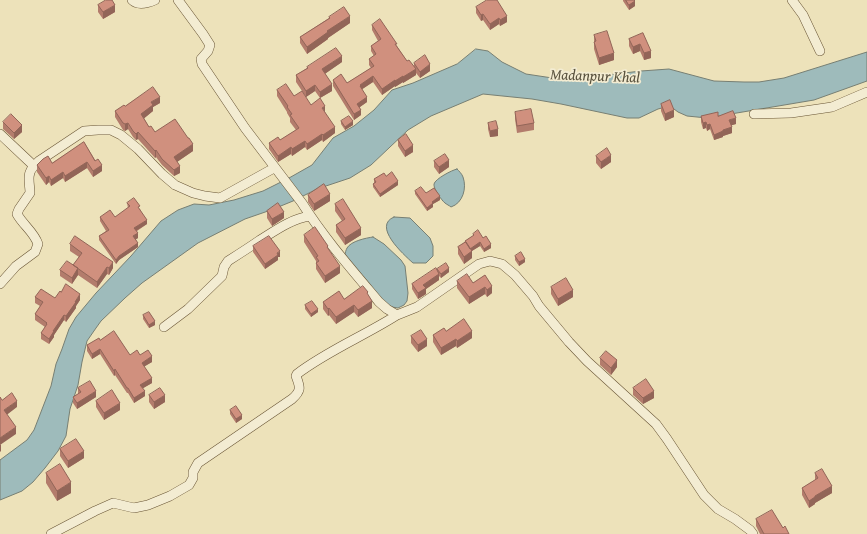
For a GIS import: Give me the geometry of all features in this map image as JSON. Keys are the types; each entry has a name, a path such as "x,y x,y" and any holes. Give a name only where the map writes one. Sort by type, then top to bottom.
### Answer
{"street":[{"path":"132,0 144,4 155,0"},
{"path":"178,0 210,45 208,51 201,59 202,64 245,128 337,251 379,302 397,315"},
{"path":"792,0 803,15 820,51"},
{"path":"754,114 791,113 832,107 867,92"},
{"path":"0,284 16,266 35,252 38,244 36,237 17,214 30,193 30,170 39,161 84,132 111,130 121,135 138,149 175,185 205,196 220,198 274,168"},
{"path":"0,134 34,166"},
{"path":"164,327 188,309 222,276 224,267 228,261 272,232 301,217 310,216"},
{"path":"51,534 113,503 134,508 148,505 170,496 189,485 193,478 193,472 198,463 292,399 298,393 300,388 296,376 297,374 350,341 397,315 417,307 479,264 490,261 502,264 515,275 533,296 539,306 587,362 656,424 704,495 718,509 750,530 753,534"}],"water":[{"name":"Madanpur Khal","path":"476,49 488,51 502,62 526,74 559,79 669,69 714,81 744,82 759,82 784,78 867,52 867,81 814,100 707,118 687,116 670,106 658,109 639,118 627,118 532,99 483,94 431,116 408,130 371,165 350,178 317,189 293,201 245,219 198,243 142,283 125,298 101,321 87,341 78,385 70,409 66,436 58,451 33,482 22,491 0,500 0,460 27,440 34,430 51,386 56,364 69,329 76,317 96,293 161,221 178,210 194,204 209,205 234,200 263,191 289,178 312,165 333,138 354,126 374,110 392,90 413,83 457,64"},
{"path":"457,169 463,177 464,190 461,199 451,207 440,197 434,184 440,177"},
{"path":"394,217 410,218 430,238 433,246 433,256 426,263 413,263 392,240 386,227 388,221"},
{"path":"373,237 384,244 401,260 405,266 408,293 407,301 404,305 398,308 386,306 345,255 347,248 352,243"}],"building":[{"path":"106,0 112,0 115,5 103,12 98,5"},
{"path":"487,0 497,0 507,16 500,20 499,18 490,24 483,14 481,15 476,7"},
{"path":"626,0 634,0 635,1 629,5"},
{"path":"344,7 350,16 327,31 328,32 307,47 300,37 330,18 329,17"},
{"path":"380,19 407,61 409,60 416,69 382,89 373,76 360,85 367,97 357,104 361,110 354,114 333,80 341,74 347,83 374,66 369,59 376,54 371,46 381,39 372,25"},
{"path":"607,31 614,53 599,58 594,42 596,41 594,35"},
{"path":"643,33 651,51 644,53 640,44 633,47 629,39"},
{"path":"336,48 342,56 322,69 332,84 320,92 315,85 306,91 296,75"},
{"path":"425,55 430,64 420,72 414,63"},
{"path":"286,84 294,96 302,91 311,105 320,98 325,106 322,108 335,127 307,144 305,141 292,149 291,147 278,156 269,143 278,137 280,140 299,128 290,115 292,114 287,107 288,106 277,90"},
{"path":"153,87 160,97 151,102 153,105 141,114 149,127 151,126 155,132 175,119 193,144 174,157 180,166 174,170 138,132 136,134 128,123 123,123 115,111"},
{"path":"670,100 674,110 665,114 661,104"},
{"path":"531,109 534,123 517,126 515,112"},
{"path":"733,111 736,118 729,120 732,127 714,135 710,124 707,125 706,122 703,123 701,116 718,112 718,116"},
{"path":"11,114 22,125 14,133 3,122"},
{"path":"349,116 353,121 345,127 341,121"},
{"path":"496,121 498,129 490,131 488,123"},
{"path":"406,134 413,145 405,151 398,140"},
{"path":"84,142 95,161 98,159 102,165 93,171 87,162 65,176 63,172 51,180 49,176 46,178 37,165 43,159 48,156 52,163"},
{"path":"607,148 611,155 601,162 596,156"},
{"path":"445,154 449,160 439,167 434,161"},
{"path":"392,172 398,181 380,194 373,184 376,182 374,179 384,173 386,176"},
{"path":"324,184 330,194 314,204 308,195"},
{"path":"421,187 426,193 434,188 440,196 427,208 415,191"},
{"path":"134,198 147,220 134,228 138,233 133,236 138,243 119,256 116,260 99,236 109,230 100,217 110,210 115,217 130,206 127,203"},
{"path":"343,199 361,228 345,238 336,225 345,219 335,204"},
{"path":"278,203 284,212 272,219 267,211"},
{"path":"315,227 340,266 325,276 316,263 319,261 316,257 318,256 304,235"},
{"path":"478,230 483,238 486,236 491,244 484,249 480,242 470,249 465,241 474,235 473,234"},
{"path":"75,236 113,262 109,268 107,267 97,282 73,265 82,253 70,244"},
{"path":"269,236 280,251 277,253 278,255 265,264 253,246"},
{"path":"466,242 472,251 464,257 458,247"},
{"path":"521,252 525,259 519,262 515,256"},
{"path":"67,261 78,268 72,278 60,270"},
{"path":"446,263 449,268 441,274 437,269"},
{"path":"436,268 439,274 423,285 426,288 418,293 412,284"},
{"path":"467,274 473,283 485,275 492,286 487,290 485,287 469,297 457,281"},
{"path":"566,278 573,290 558,299 551,287"},
{"path":"66,284 80,294 66,316 64,315 49,339 41,333 47,323 35,314 43,302 35,297 41,289 55,298"},
{"path":"363,286 368,292 367,293 372,301 358,310 354,305 336,317 323,302 339,291 344,299"},
{"path":"312,301 318,309 311,314 305,305"},
{"path":"149,312 155,321 149,325 143,315"},
{"path":"464,319 472,331 457,341 456,339 441,348 433,335 444,328 446,331"},
{"path":"421,330 427,339 418,345 411,336"},
{"path":"114,331 130,355 137,350 140,355 148,350 152,356 142,363 152,378 140,385 145,391 134,398 100,349 92,354 87,345 99,338 100,340"},
{"path":"606,351 617,360 611,368 600,358"},
{"path":"646,379 654,391 643,398 633,388"},
{"path":"90,381 96,391 77,403 73,397 81,392 78,388"},
{"path":"160,388 165,395 154,402 149,395"},
{"path":"112,390 120,403 104,413 96,401"},
{"path":"12,393 17,401 4,410 16,427 0,438 0,397 2,400"},
{"path":"236,406 242,415 236,419 230,410"},
{"path":"76,439 84,451 68,461 60,449"},
{"path":"60,464 71,482 57,491 46,473"},
{"path":"822,469 832,486 809,501 802,488 818,478 815,473"},
{"path":"772,510 783,528 785,526 789,534 764,534 756,519"}]}
